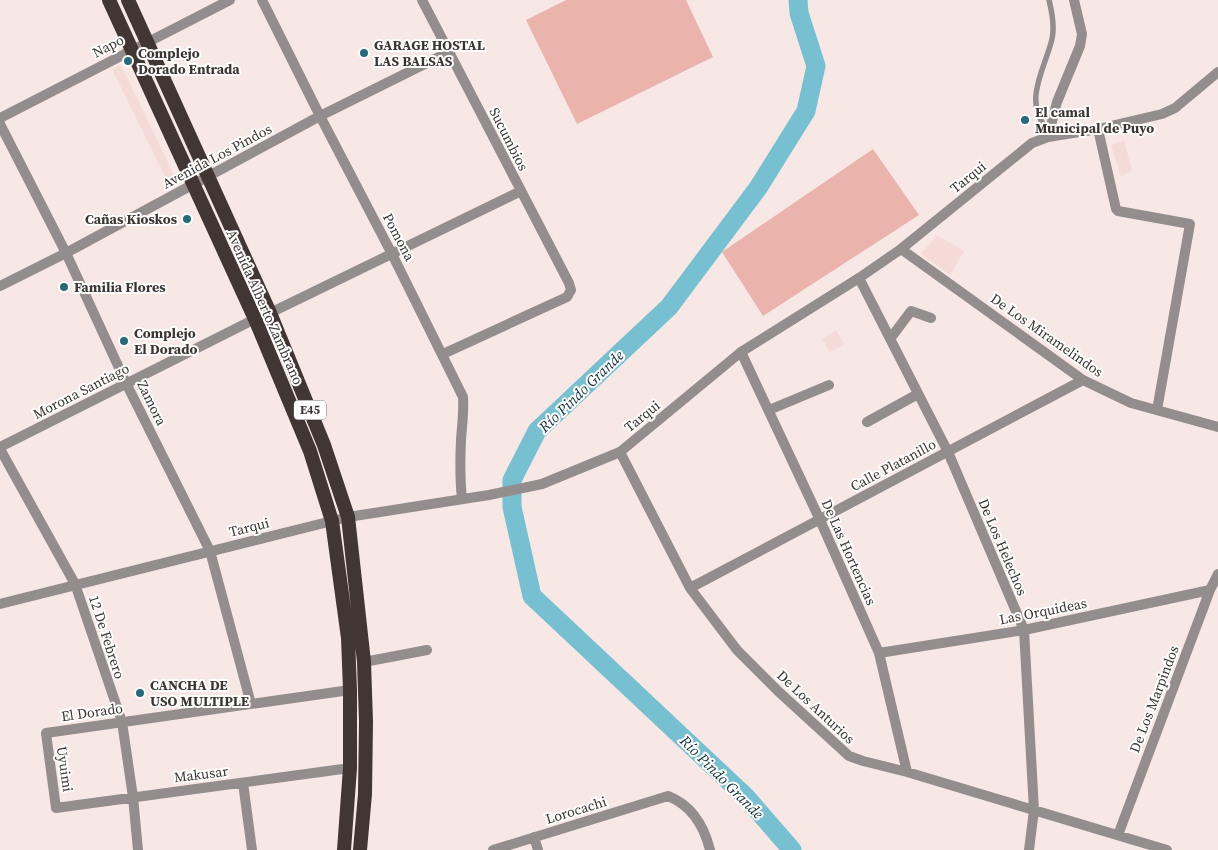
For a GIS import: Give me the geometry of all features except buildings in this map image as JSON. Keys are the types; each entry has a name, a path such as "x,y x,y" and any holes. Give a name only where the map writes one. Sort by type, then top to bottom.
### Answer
{"highway":[{"name":"Avenida Alberto Zambrano","path":"109,0 192,185 255,319 310,451 332,521 348,638 350,690 350,768 344,850"},
{"name":"Avenida Alberto Zambrano","path":"128,0 270,313 324,445 348,517 364,662 366,722 365,794 360,850"}],"street":[{"name":"Napo","path":"0,118 230,0"},
{"name":"Pomona","path":"262,0 443,354 463,397 464,413 460,469 462,499"},
{"name":"Sucumbios","path":"422,0 571,290 566,297 443,354"},
{"path":"1048,134 1057,102 1080,46 1082,34 1074,0"},
{"name":"Avenida Los Pindos","path":"0,286 66,253 320,116 449,52"},
{"name":"Tarqui","path":"0,604 348,517 489,496 542,484 620,452 741,352 859,278 901,249 1032,143 1048,134 1098,129 1162,114 1175,108 1217,74"},
{"name":"Zamora","path":"0,124 66,253 126,383 210,550 251,704"},
{"path":"1098,129 1118,211 1190,224 1157,410"},
{"path":"270,313 521,191"},
{"name":"De Los Miramelindos","path":"901,249 1083,380 1131,403 1218,427"},
{"name":"De Los Helechos","path":"859,278 948,452 1024,630 1034,810 1029,850"},
{"path":"890,339 911,311 931,318"},
{"name":"Morona Santiago","path":"0,448 255,319"},
{"name":"De Las Hortencias","path":"741,352 820,520 879,653 907,772"},
{"name":"Calle Platanillo","path":"690,588 1083,380"},
{"path":"769,410 829,386"},
{"path":"867,422 918,394"},
{"name":"12 De Febrero","path":"0,448 75,584 122,722 133,797 138,850"},
{"name":"De Los Anturios","path":"620,452 690,588 737,650 778,692 849,756 863,762 907,772 1167,850"},
{"name":"De Los Marpindos","path":"1118,835 1210,590 1218,574"},
{"name":"Las Orquideas","path":"879,653 1024,630 1210,590"},
{"path":"364,662 427,650"},
{"name":"El Dorado","path":"46,733 350,690"},
{"name":"Uyuimi","path":"46,733 56,808"},
{"name":"Makusar","path":"56,808 350,768"},
{"path":"242,783 252,850"},
{"name":"Lorocachi","path":"493,850 668,796 685,805 700,825 710,850"},
{"path":"534,837 538,850"}],"lane":[{"path":"1048,134 1038,109 1036,89 1054,26 1049,0"}],"shaded area":[{"path":"566,0 686,0 713,57 577,124 526,20"},
{"path":"121,65 174,175 166,179 112,69"},
{"path":"1124,140 1132,170 1121,177 1111,145"},
{"path":"873,149 919,215 763,316 722,252"},
{"path":"937,235 964,251 950,275 921,254"},
{"path":"836,330 844,344 830,352 822,339"}],"waterway":[{"name":"Río Pindo Grande","path":"792,850 746,797 532,596 512,507 512,480 537,431 669,307 758,188 806,111 816,66 799,13 798,0"}],"place":[{"name":"GARAGE HOSTAL LAS BALSAS","path":"364,53"},
{"name":"Complejo Dorado Entrada","path":"128,61"},
{"name":"El camal Municipal de Puyo","path":"1025,120"},
{"name":"Cañas Kioskos","path":"187,219"},
{"name":"Familia Flores","path":"64,287"},
{"name":"Complejo El Dorado","path":"124,341"},
{"name":"CANCHA DE USO MULTIPLE","path":"140,693"}]}
